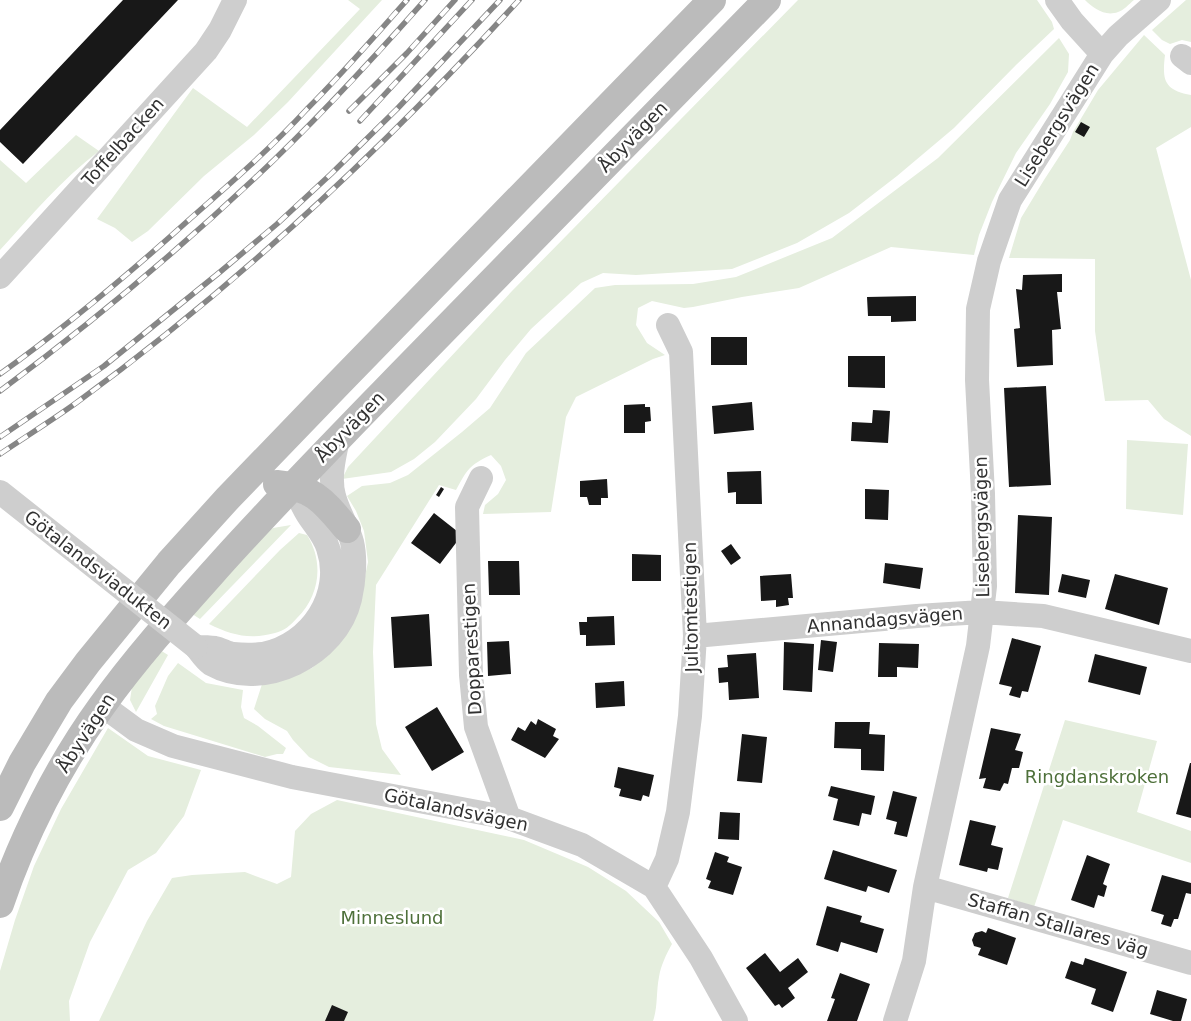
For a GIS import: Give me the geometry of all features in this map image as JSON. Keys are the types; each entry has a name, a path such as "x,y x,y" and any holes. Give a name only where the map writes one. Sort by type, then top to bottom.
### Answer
{"street":[{"name":"Toffelbacken","path":"0,277 206,50 235,0"},
{"path":"0,807 22,763 59,701 102,644 169,563 228,498 712,0"},
{"name":"Åbyvägen","path":"0,904 10,875 32,826 75,745 102,705 197,590 293,485 766,0"},
{"name":"Lisebergsvägen","path":"1057,0 1072,21 1102,54"},
{"name":"Lisebergsvägen","path":"895,1021 914,961 925,887 978,646 985,586 983,494 977,380 978,309 989,261 1010,200 1102,54 1118,36 1159,0"},
{"name":"Jultomtestigen","path":"654,887 667,859 678,812 690,716 695,636 681,352 668,325"},
{"path":"196,647 216,648 232,654 262,654 285,646 297,639 315,623 322,612 328,600 331,586 331,560 328,547 321,533 308,516 293,485 294,463 300,449 337,385"},
{"name":"Götalandsviadukten","path":"0,492 196,647 209,663 224,669 248,673 270,672 285,668 310,655 322,646 339,625 350,599 354,562 352,543 334,495 333,462 338,439"},
{"name":"Dopparestigen","path":"481,478 467,507 471,675 476,727 509,818"},
{"path":"228,498 251,487 272,483 293,485 310,491 324,502 347,529"},
{"name":"Annandagsvägen","path":"695,636 982,612 1043,616 1191,651"},
{"path":"102,644 94,672 93,686 95,696 102,705"},
{"name":"Götalandsvägen","path":"102,705 136,730 173,746 292,776 509,818 582,845 654,887 701,958 736,1021"},
{"name":"Staffan Stallares väg","path":"925,887 1191,963"}],"green space":[{"path":"348,0 382,0 288,102 254,135 204,176 148,231 132,242 115,228 97,219 193,88 247,127 360,9"},
{"path":"798,0 1037,0 1052,22 1054,29 954,128 849,213 797,243 732,269 636,275 603,273 581,283 531,329 476,399 435,442 414,459 391,472 342,479 348,467 512,291"},
{"path":"1085,0 1134,0 1120,11 1104,13"},
{"path":"1186,0 1191,0 1191,42 1182,40 1170,44 1162,40 1152,30"},
{"path":"1144,35 1165,55 1164,71 1170,87 1191,95 1191,127 1156,148 1191,280 1191,436 1164,419 1148,400 1105,401 1095,331 1095,259 1009,258 1021,218 1070,140 1098,90"},
{"path":"1059,38 1069,54 1068,72 1050,104 1016,153 992,202 979,235 974,255 891,247 799,288 684,308 652,301 638,308 636,325 647,343 665,355 653,359 576,397 566,417 551,512 483,514 485,505 498,494 506,480 501,466 491,455 469,469 456,490 439,485 376,585 373,652 376,724 382,749 401,775 329,767 309,757 287,731 265,719 254,709 263,681 285,678 312,668 332,649 360,600 368,562 364,531 356,511 347,496 362,486 390,483 408,475 462,432 490,408 526,353 595,288 615,285 693,284 736,277 832,238 938,158"},
{"path":"76,135 99,151 85,162 35,211 0,250 0,160 26,183"},
{"path":"1127,440 1188,444 1183,515 1126,509"},
{"path":"291,525 200,619 189,612 262,536 273,528"},
{"path":"299,533 307,535 312,545 316,556 317,578 311,599 305,609 292,623 278,632 257,636 233,634 209,624 280,550"},
{"path":"160,650 168,655 136,712 130,700 132,687"},
{"path":"178,663 206,683 243,690 241,707 244,718 258,726 286,748 283,754 265,757 164,726 151,719 157,714 155,706 168,676"},
{"name":"Ringdanskroken","path":"1065,720 1157,741 1137,812 1191,831 1191,863 1063,820 1034,907 1008,898"},
{"path":"108,728 148,756 201,770 184,816 156,853 128,870 90,942 69,1001 70,1021 0,1021 0,971 34,866 61,809"},
{"name":"Minneslund","path":"337,800 524,840 588,867 626,891 659,922 672,944 660,973 653,1021 99,1021 147,921 172,878 245,872 277,884 291,877 295,831 311,814"}],"building":[{"path":"123,0 178,0 23,164 0,142 0,130"},
{"path":"1081,122 1090,127 1084,137 1075,132"},
{"path":"1062,274 1062,292 1057,292 1061,329 1052,330 1053,365 1017,367 1014,329 1020,328 1016,289 1022,290 1023,275"},
{"path":"916,296 916,321 891,322 891,316 868,316 867,297"},
{"path":"711,337 747,337 747,365 711,365"},
{"path":"848,356 885,356 885,388 848,387"},
{"path":"1046,386 1051,485 1009,487 1004,388"},
{"path":"752,402 754,430 714,434 712,406"},
{"path":"645,404 645,407 650,407 651,421 645,422 645,433 624,433 624,405"},
{"path":"873,410 890,411 888,443 851,441 852,422 872,423"},
{"path":"761,471 762,504 736,504 736,492 728,493 727,472"},
{"path":"607,479 608,498 601,498 601,505 589,505 587,497 580,497 580,481"},
{"path":"441,487 444,489 439,497 436,495"},
{"path":"865,489 889,490 888,520 865,519"},
{"path":"434,513 462,535 440,564 411,543"},
{"path":"1018,515 1052,517 1049,595 1015,593"},
{"path":"731,544 741,558 731,565 721,551"},
{"path":"632,554 661,555 661,581 632,581"},
{"path":"488,561 519,561 520,595 489,595"},
{"path":"885,563 923,568 920,589 883,583"},
{"path":"791,574 793,598 788,598 789,605 776,607 776,600 761,601 760,576"},
{"path":"1062,574 1090,580 1086,598 1058,592"},
{"path":"1115,574 1168,588 1159,625 1105,609"},
{"path":"429,614 432,666 394,668 391,617"},
{"path":"614,616 615,645 586,646 586,635 580,635 579,622 587,622 587,617"},
{"path":"1012,638 1041,646 1028,692 1022,691 1020,698 1009,695 1012,687 999,684"},
{"path":"821,640 837,642 833,672 818,670"},
{"path":"509,641 511,674 488,676 487,642"},
{"path":"784,642 814,644 812,692 783,690"},
{"path":"879,643 919,644 918,668 897,667 897,677 878,677"},
{"path":"756,653 759,698 729,700 728,682 719,683 718,668 728,667 727,655"},
{"path":"1095,654 1147,667 1140,695 1088,682"},
{"path":"624,681 625,706 596,708 595,683"},
{"path":"437,707 464,752 432,771 405,727"},
{"path":"538,719 556,729 553,736 559,739 545,758 511,740 518,727 525,731 531,721 536,725"},
{"path":"835,722 870,722 869,734 885,735 884,771 861,770 861,749 834,748"},
{"path":"991,728 1021,734 1015,750 1023,752 1019,768 1012,768 1008,784 1004,783 1000,791 983,788 986,778 979,779"},
{"path":"742,734 767,737 762,783 737,781"},
{"path":"1191,763 1191,818 1176,814"},
{"path":"618,767 654,775 649,797 643,795 641,801 619,796 621,789 614,787"},
{"path":"831,786 875,796 871,815 862,813 859,826 833,820 838,799 828,796"},
{"path":"893,791 917,797 907,837 894,834 897,822 886,819"},
{"path":"720,812 740,813 739,840 718,839"},
{"path":"970,820 996,826 991,845 1003,848 998,870 988,868 987,872 959,865"},
{"path":"833,850 897,870 889,893 868,886 866,892 824,879"},
{"path":"715,852 729,857 727,862 742,867 733,895 708,888 711,881 706,879"},
{"path":"1087,855 1110,864 1103,884 1107,886 1104,897 1098,895 1094,908 1071,900"},
{"path":"1162,875 1191,883 1191,894 1186,893 1178,919 1174,919 1171,927 1161,924 1164,915 1151,911"},
{"path":"827,906 862,916 860,922 884,929 877,953 841,942 838,952 816,945"},
{"path":"988,928 1016,938 1007,965 978,955 981,948 974,946 972,940 975,933 982,931 986,933"},
{"path":"765,953 780,972 798,958 808,972 788,988 795,998 782,1008 779,1004 775,1006 746,968"},
{"path":"1085,958 1127,972 1113,1012 1091,1004 1096,989 1065,978 1071,961 1083,965"},
{"path":"840,973 870,984 857,1021 827,1021 835,999 831,998"},
{"path":"1157,990 1187,999 1181,1021 1173,1021 1150,1014"},
{"path":"332,1005 348,1012 344,1021 325,1021"}],"railway":[{"path":"0,374 50,337 121,279 250,165 333,82 407,0"},
{"path":"0,391 98,315 224,206 321,113 425,0"},
{"path":"349,111 407,53 455,0"},
{"path":"360,121 472,0"},
{"path":"0,437 104,366 277,224 397,109 500,0"},
{"path":"0,454 67,410 136,358 252,263 308,213 416,109 519,0"}]}
